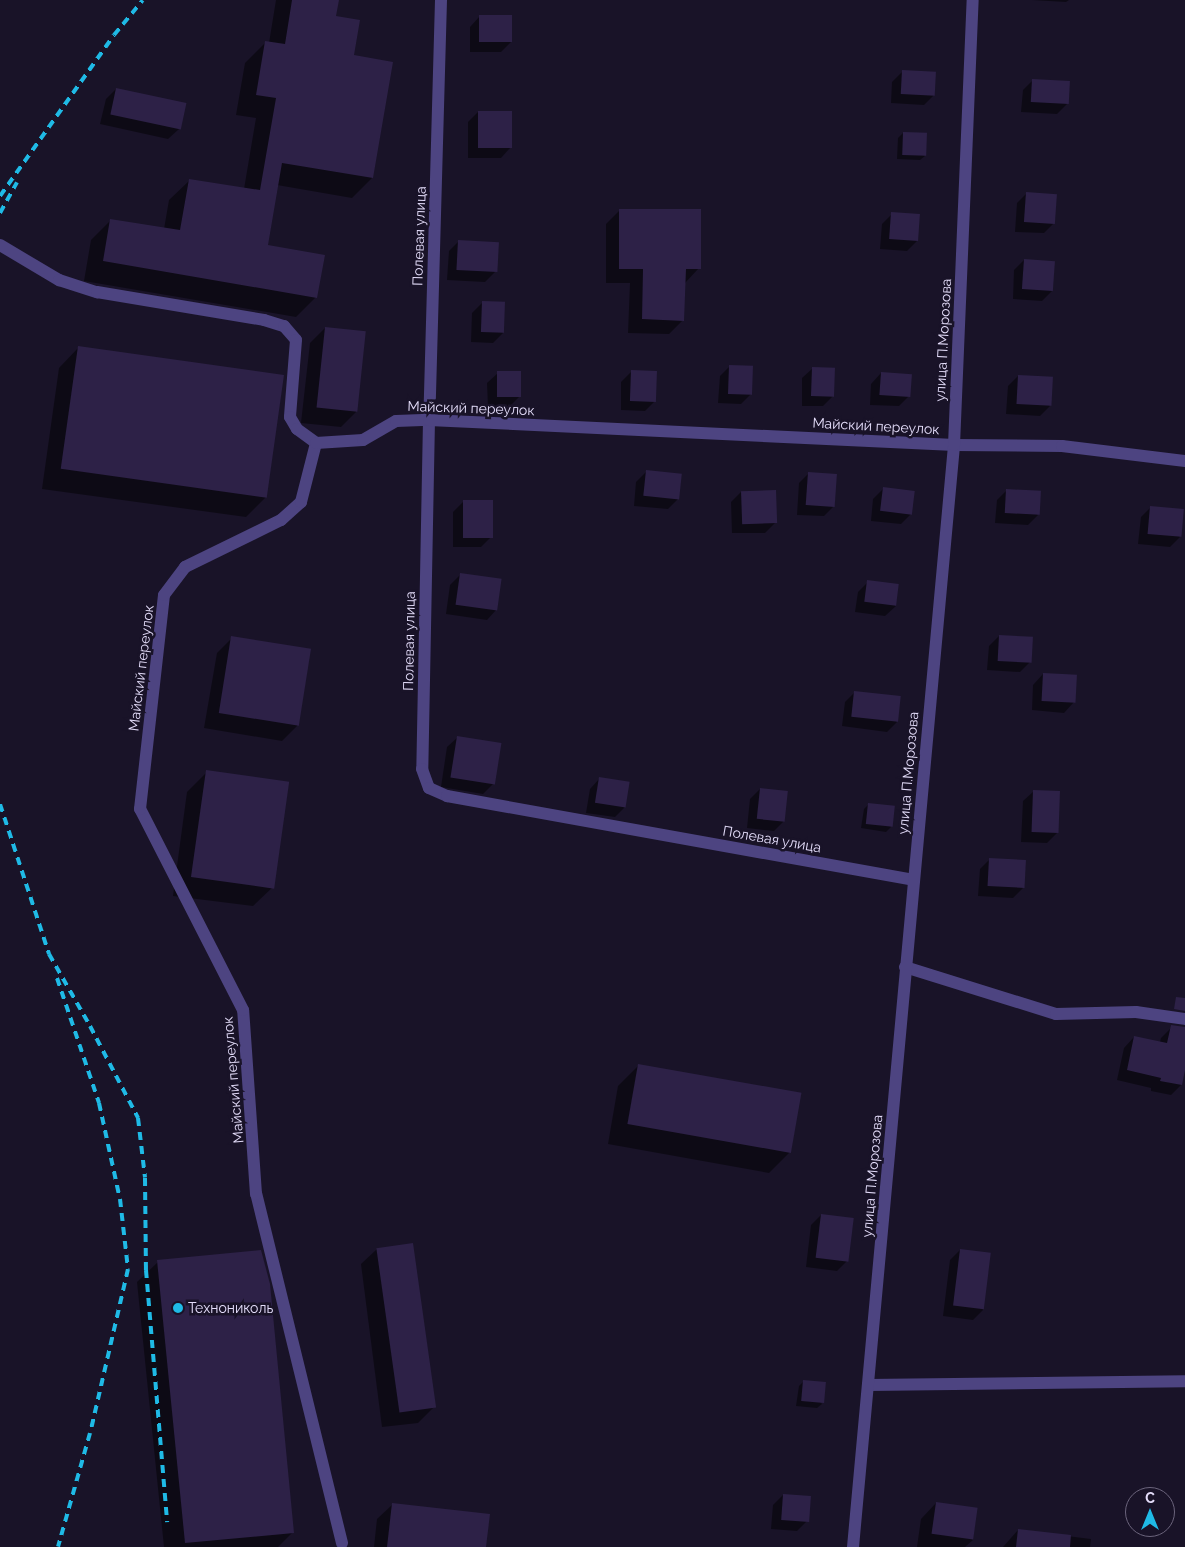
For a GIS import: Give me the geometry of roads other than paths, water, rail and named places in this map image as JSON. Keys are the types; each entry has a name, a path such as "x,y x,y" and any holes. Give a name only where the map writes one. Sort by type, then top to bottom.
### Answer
{"street":[{"name":"Полевая улица","path":"441,0 428,420 422,769 429,788 447,796 913,880"},
{"name":"улица П.Морозова","path":"853,1547 954,445 974,0"},
{"path":"0,246 59,280 97,292 264,320 284,326 296,340 290,417 297,429 316,443"},
{"name":"Майский переулок","path":"342,1544 256,1194 243,1010 140,809 164,595 185,566 281,520 301,502 316,443 363,440 396,421 428,420 954,445 1062,446 1185,461"},
{"path":"906,967 1056,1014 1136,1012 1185,1019"},
{"path":"868,1386 1185,1381"}],"railway":[{"path":"0,196 114,35 143,0"},
{"path":"0,213 17,182"},
{"path":"0,804 49,954 90,1026 138,1118 145,1178 146,1270 167,1522"},
{"path":"57,978 99,1103 120,1199 128,1269 90,1433 58,1547"}],"place":[{"name":"Технониколь","path":"178,1308"}]}
